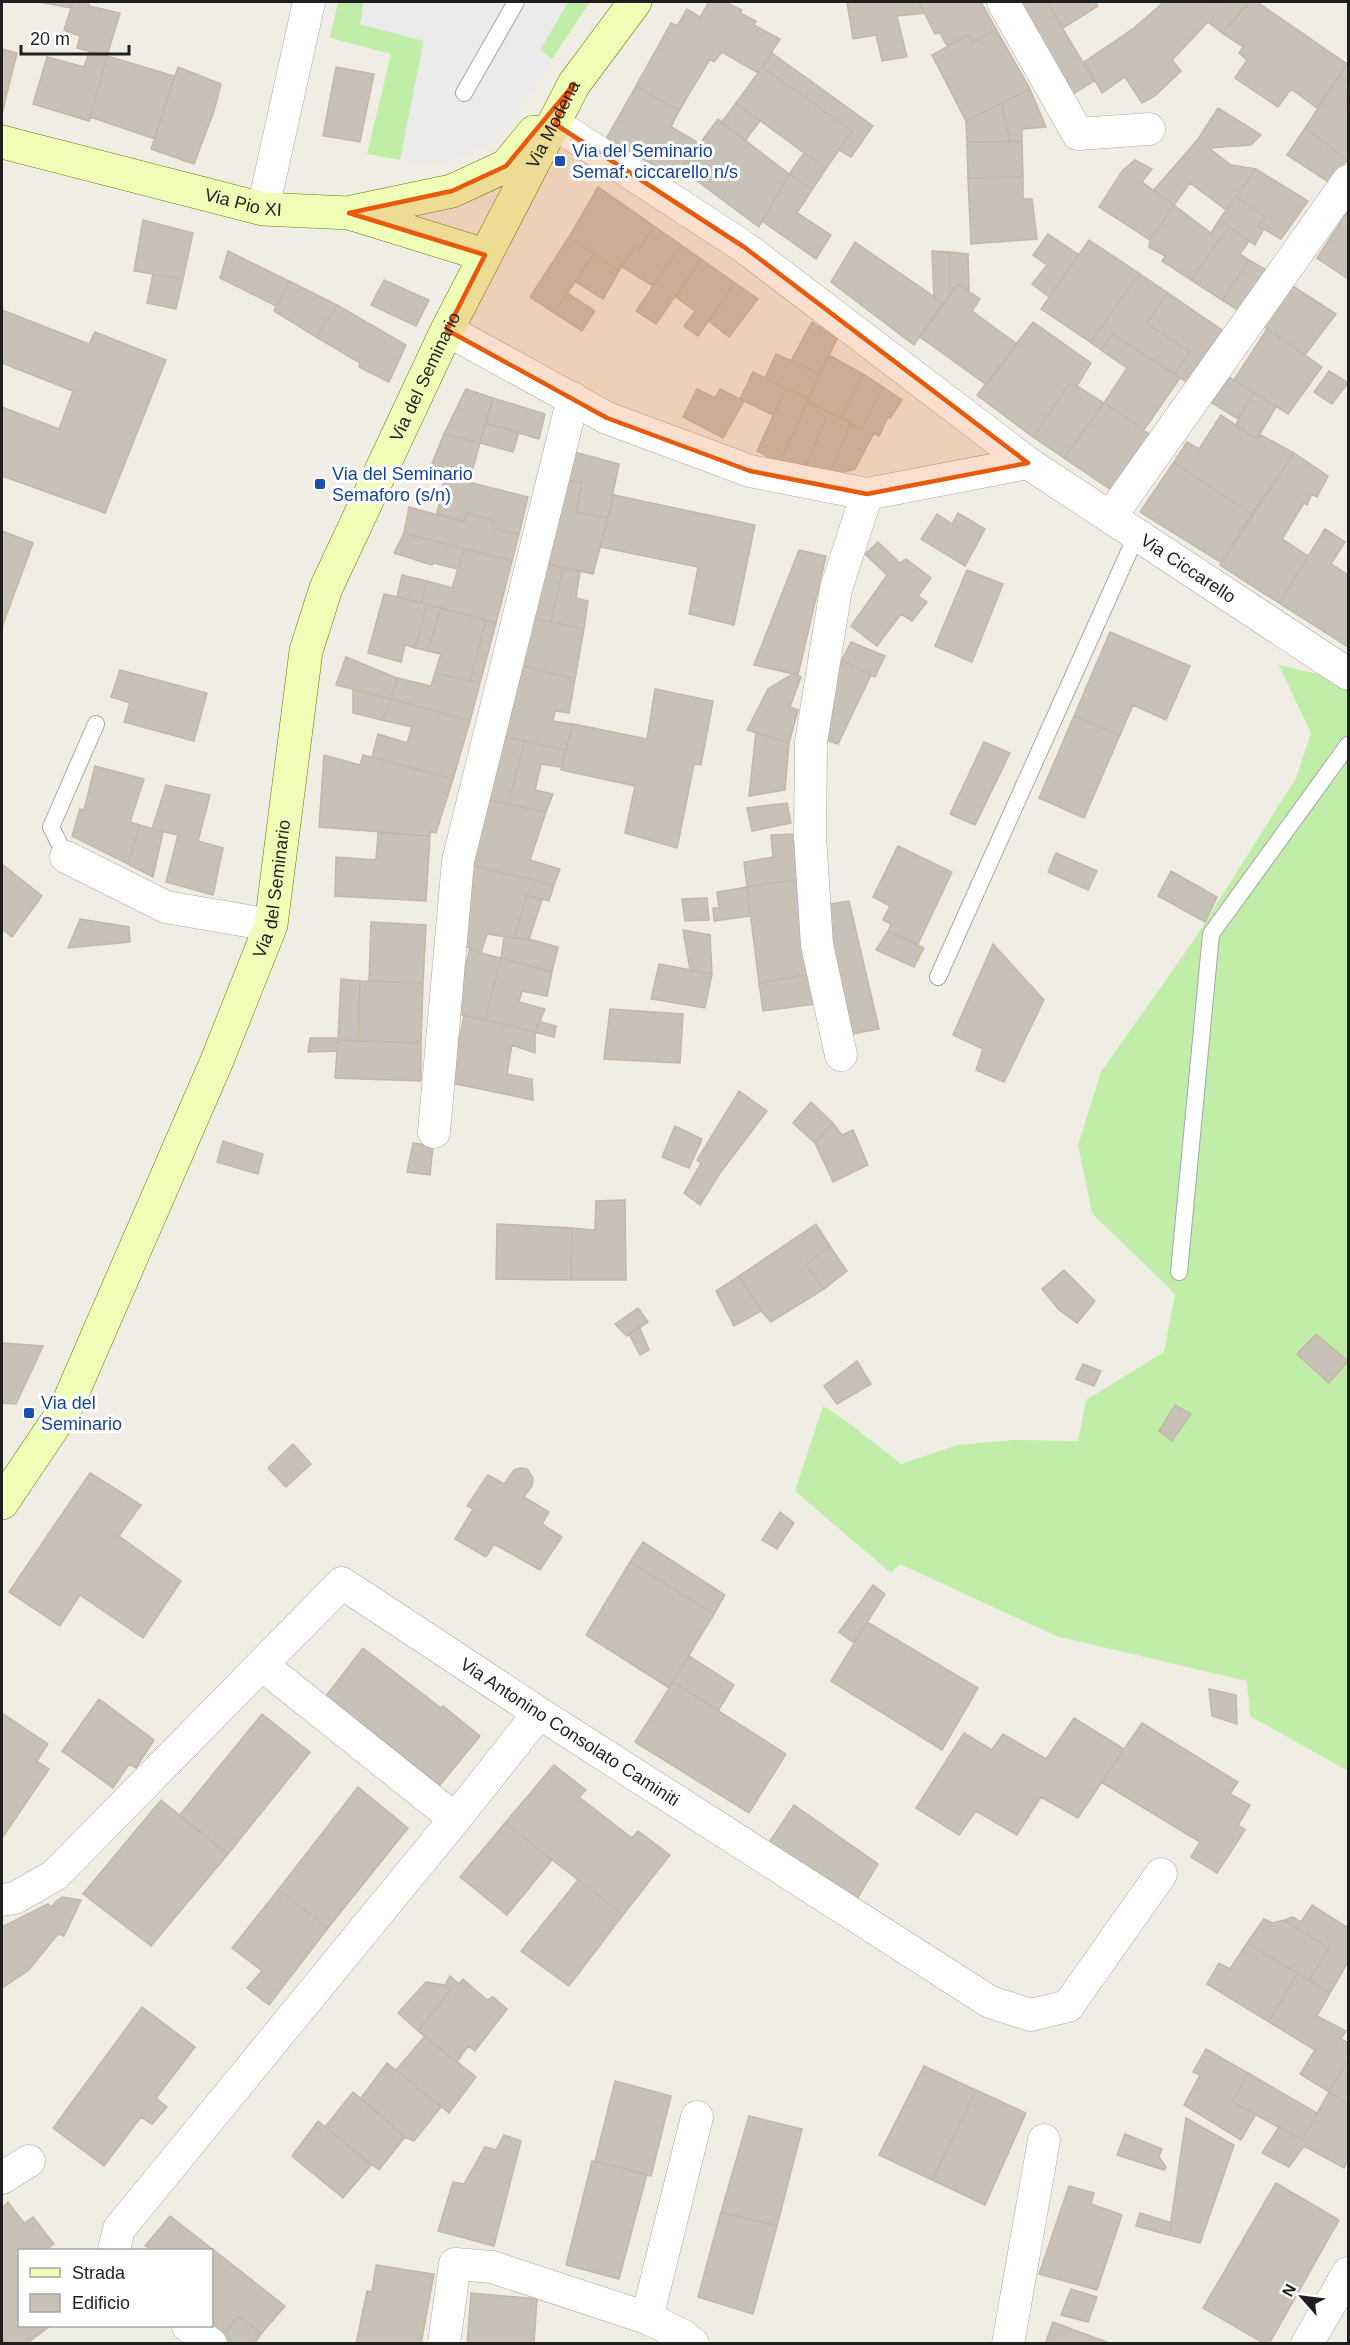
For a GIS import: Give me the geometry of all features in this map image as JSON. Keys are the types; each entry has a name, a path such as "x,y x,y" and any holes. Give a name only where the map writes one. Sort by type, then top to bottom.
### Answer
{"main road":[{"name":"Via Modena","path":"485,255 574,84 635,2"},
{"path":"349,213 452,191 506,166 574,84"},
{"name":"Via Pio XI","path":"2,142 263,209 349,213 485,255"},
{"name":"Via del Seminario","path":"2,1503 66,1408 216,1063 271,925 306,651 326,588 447,330 485,255"}],"street":[{"path":"263,209 309,2"},
{"path":"1003,2 1078,134 1149,129"},
{"name":"Via Ciccarello","path":"555,124 744,247 1028,463 1348,674"},
{"path":"1111,516 1348,181"},
{"path":"447,330 608,418 750,471 867,494 1028,463"},
{"path":"434,1132 458,861 573,398"},
{"path":"841,1055 817,945 810,837 811,742 836,589 867,494"},
{"path":"66,857 166,907 271,925"},
{"name":"Via Antonino Consolato Caminiti","path":"2,1900 15,1898 56,1875 342,1583 539,1713 990,2002 1031,2015 1068,2006 1161,1874"},
{"path":"262,1665 455,1819"},
{"path":"114,2249 119,2229 539,1713"},
{"path":"647,2319 697,2117"},
{"path":"1008,2343 1044,2140"},
{"path":"2,2178 29,2162"},
{"path":"444,2343 455,2264 492,2267 647,2319 682,2335 693,2343"},
{"path":"1307,2343 1348,2273"},
{"path":"191,2327 211,2343"}],"lane":[{"path":"464,93 516,2"},
{"path":"938,977 1137,534"},
{"path":"66,857 51,827 96,724"},
{"path":"1179,1272 1211,934 1348,745"}],"highlighted area":[{"path":"574,84 555,124 744,247 1028,463 867,494 750,471 607,418 447,330 485,255 349,213 452,191 506,166"}],"green space":[{"path":"338,2 364,2 360,24 424,41 400,160 367,154 391,54 330,38"},
{"path":"568,2 590,2 552,59 540,50"},
{"path":"1279,665 1317,674 1348,691 1348,1771 1250,1716 1247,1681 1056,1636 900,1564 891,1573 795,1491 823,1406 901,1464 957,1445 1014,1440 1078,1441 1086,1400 1164,1352 1175,1294 1092,1213 1078,1145 1101,1072 1196,937 1296,778 1311,733"}],"shaded area":[{"path":"364,2 568,2 540,50 552,59 505,132 483,148 452,161 416,163 400,160 424,41 360,24"}],"building":[{"path":"39,2 73,2 71,8"},
{"path":"73,2 81,2 120,13 107,56 77,48 80,36 64,30"},
{"path":"709,2 725,2 742,10 740,13 756,21 754,25 780,39 758,73 722,52 714,62 710,59 679,111 636,86 671,23 677,26 687,9 700,17"},
{"path":"847,2 919,2 925,13 897,16 907,57 882,61 876,35 853,39"},
{"path":"919,2 981,2 996,29 972,43 968,35 947,46 940,33 935,34"},
{"path":"1021,2 1047,2 1094,81 1070,96 1015,5"},
{"path":"1047,2 1095,2 1098,6 1063,28"},
{"path":"1164,2 1248,3 1222,33 1208,22 1172,60 1181,71 1155,96 1142,103 1125,77 1102,93 1084,62 1134,28"},
{"path":"1250,2 1257,2 1347,64 1317,108 1291,89 1278,107 1235,78 1247,60 1239,53 1243,47 1222,33"},
{"path":"996,29 1030,89 966,121 932,55 968,35 972,43"},
{"path":"2,49 17,53 7,93 2,91"},
{"path":"89,52 107,56 89,121 33,104 47,57 84,67"},
{"path":"772,53 873,126 851,157 839,150 852,131 762,67"},
{"path":"107,56 174,76 155,139 90,117"},
{"path":"1348,62 1348,82 1339,76"},
{"path":"178,67 221,84 214,111 194,164 151,149"},
{"path":"336,67 374,74 360,142 323,136"},
{"path":"762,67 852,131 826,169 736,103"},
{"path":"1339,76 1348,82 1347,160 1305,128"},
{"path":"636,86 679,111 671,127 699,143 676,177 606,139"},
{"path":"1030,89 1046,127 1022,129 1022,141 1010,142 1002,103"},
{"path":"2,91 7,93 3,111 2,111"},
{"path":"736,103 760,121 745,141 721,123"},
{"path":"1002,103 1010,142 967,142 966,121"},
{"path":"1218,108 1261,135 1251,145 1209,148 1231,165 1256,169 1226,210 1190,183 1174,205 1154,190 1198,139"},
{"path":"718,119 789,174 759,227 681,169"},
{"path":"1305,128 1347,160 1330,183 1287,155"},
{"path":"1022,141 1023,177 968,178 967,142"},
{"path":"804,153 826,169 812,190 789,174"},
{"path":"1135,160 1152,169 1142,182 1174,205 1150,240 1099,207 1123,170"},
{"path":"1256,169 1308,201 1281,239 1258,226 1265,217 1236,196"},
{"path":"789,174 812,190 797,213 831,235 816,259 762,221"},
{"path":"1023,177 1023,199 1032,199 1037,239 971,244 968,178"},
{"path":"598,187 654,226 639,249 635,246 619,271 569,237"},
{"path":"1236,196 1265,217 1258,226 1263,230 1255,245 1219,220"},
{"path":"1174,205 1211,233 1219,220 1229,227 1191,280 1162,261 1165,256 1149,247 1150,240"},
{"path":"1348,211 1348,279 1317,258"},
{"path":"143,220 193,233 183,279 134,271"},
{"path":"654,226 681,245 653,286 621,266 635,246 639,249"},
{"path":"1229,227 1249,241 1240,254 1249,260 1222,300 1191,280"},
{"path":"1048,234 1079,255 1049,297 1032,284 1047,265 1033,255"},
{"path":"569,237 594,254 554,313 530,297"},
{"path":"1089,240 1140,274 1090,342 1041,309"},
{"path":"855,242 943,303 914,345 831,282"},
{"path":"681,245 701,259 656,324 636,311"},
{"path":"228,251 289,281 276,306 220,278"},
{"path":"932,251 950,252 950,294 943,303 934,297"},
{"path":"950,252 968,254 969,291 958,284 950,294"},
{"path":"594,254 619,271 603,299 576,282"},
{"path":"701,259 735,283 698,336 684,326 695,311 676,297"},
{"path":"1249,260 1270,272 1242,313 1222,300"},
{"path":"153,274 183,279 176,309 147,303"},
{"path":"1140,274 1168,293 1146,323 1190,352 1175,374 1112,334 1101,350 1090,342"},
{"path":"384,280 429,300 416,326 371,305"},
{"path":"289,281 337,305 316,337 274,311"},
{"path":"735,283 758,299 729,337 709,321"},
{"path":"958,284 980,299 972,311 1017,344 987,385 920,337"},
{"path":"1291,285 1336,314 1305,355 1262,325"},
{"path":"567,293 595,311 582,331 554,313"},
{"path":"1168,293 1228,334 1192,386 1175,374 1190,352 1146,323"},
{"path":"337,305 406,345 389,382 359,367 360,363 316,337"},
{"path":"2,310 89,344 95,332 166,360 105,513 2,476 2,407 59,429 73,391 2,363"},
{"path":"812,322 837,339 820,374 791,361"},
{"path":"1033,322 1091,363 1077,386 1069,384 1033,437 977,395"},
{"path":"1267,329 1322,367 1288,414 1234,380"},
{"path":"1112,334 1180,378 1144,430 1104,403 1127,368 1101,350"},
{"path":"776,354 820,374 809,399 765,378"},
{"path":"829,355 863,374 841,418 807,402"},
{"path":"1329,371 1348,383 1332,404 1314,392"},
{"path":"753,372 786,388 773,415 740,399"},
{"path":"863,374 883,387 862,429 841,418"},
{"path":"1229,377 1253,392 1238,419 1212,403"},
{"path":"1069,384 1077,386 1104,403 1064,458 1033,437"},
{"path":"883,387 902,400 890,418 888,417 879,436 874,433 855,469 828,476 851,424 862,429"},
{"path":"786,388 809,399 780,463 757,451"},
{"path":"466,389 493,398 480,443 444,434"},
{"path":"697,389 715,398 720,389 744,401 723,438 683,417"},
{"path":"1253,392 1276,407 1257,439 1235,426"},
{"path":"493,398 545,414 539,439 485,423"},
{"path":"807,402 829,412 804,469 780,463"},
{"path":"1104,403 1155,438 1117,494 1064,458"},
{"path":"829,412 851,422 828,476 804,469"},
{"path":"1221,415 1257,439 1259,434 1294,453 1252,514 1174,462 1187,442 1199,449"},
{"path":"485,423 519,432 513,452 480,443"},
{"path":"444,434 480,443 469,482 429,471"},
{"path":"567,450 619,464 608,518 576,512 582,483 560,478"},
{"path":"1294,453 1328,476 1317,497 1312,494 1307,505 1304,503 1282,539 1308,556 1279,603 1220,565"},
{"path":"1174,462 1252,514 1222,563 1140,512"},
{"path":"445,476 528,497 519,534 492,528 495,521 466,513 464,522 437,513"},
{"path":"560,478 582,483 576,512 608,518 593,574 541,562"},
{"path":"614,495 755,525 734,625 689,614 698,567 600,547"},
{"path":"409,507 464,522 466,513 495,521 492,528 519,534 512,561 404,533"},
{"path":"958,513 985,529 965,566 921,539 937,514 952,524"},
{"path":"1325,529 1345,542 1331,564 1348,575 1348,647 1279,603"},
{"path":"2,531 33,543 2,627"},
{"path":"404,533 464,549 458,569 433,563 432,565 394,553"},
{"path":"878,542 900,563 906,559 931,578 918,596 927,602 912,621 901,614 877,646 851,626 887,575 865,554"},
{"path":"464,549 512,561 496,623 421,603 427,581 452,588"},
{"path":"799,550 826,556 798,675 754,665"},
{"path":"541,562 563,568 551,622 527,617"},
{"path":"563,568 580,572 576,598 588,601 584,629 551,622"},
{"path":"967,570 1003,584 972,662 935,646"},
{"path":"402,575 427,581 421,603 397,597"},
{"path":"384,594 427,604 415,648 405,645 401,662 368,653"},
{"path":"427,604 441,608 428,651 415,648"},
{"path":"441,608 486,620 470,681 435,673 441,654 428,651"},
{"path":"527,617 584,629 575,679 515,664"},
{"path":"486,620 496,623 480,683 470,681"},
{"path":"1110,632 1190,666 1166,720 1133,705 1120,735 1074,716"},
{"path":"851,642 885,656 875,677 842,660"},
{"path":"346,657 397,678 391,699 336,685"},
{"path":"842,660 871,675 838,744 814,736 826,693"},
{"path":"515,664 575,679 569,713 555,711 553,721 573,724 566,750 498,735"},
{"path":"120,670 207,693 194,741 124,722 130,703 111,697"},
{"path":"435,673 480,683 470,721 391,699 397,678 431,686"},
{"path":"794,673 801,677 790,707 798,710 789,743 747,730 768,689"},
{"path":"353,689 391,699 382,720 353,713"},
{"path":"655,689 713,701 701,765 694,764 677,848 625,833 635,786 561,770 573,724 647,739"},
{"path":"391,699 470,721 453,779 372,757 378,734 407,743 412,727 382,720"},
{"path":"1074,716 1120,735 1084,818 1039,798"},
{"path":"756,732 789,743 785,790 749,796"},
{"path":"498,735 525,741 508,804 485,799"},
{"path":"525,741 566,750 561,767 541,764 535,790 553,794 546,812 508,804"},
{"path":"984,742 1010,753 975,825 950,814"},
{"path":"324,755 360,765 363,755 453,779 436,833 430,832 430,836 319,827"},
{"path":"95,766 144,779 130,822 140,825 128,864 72,836 80,809 84,810"},
{"path":"166,785 210,795 198,841 223,848 213,895 166,882 178,835 152,829"},
{"path":"485,799 546,812 530,860 560,869 554,885 471,865"},
{"path":"787,803 791,823 752,831 747,808"},
{"path":"140,825 163,832 153,877 128,864"},
{"path":"378,833 430,836 426,901 335,896 336,857 376,860"},
{"path":"792,834 799,879 747,887 744,862 773,857 771,835"},
{"path":"898,846 952,872 918,944 888,931 891,924 883,920 890,906 873,897"},
{"path":"1056,853 1097,871 1088,890 1048,872"},
{"path":"2,864 42,896 12,937 2,929"},
{"path":"471,865 554,885 549,901 527,895 514,938 487,934 481,953 450,943"},
{"path":"1171,871 1217,897 1205,922 1158,896"},
{"path":"799,879 811,974 759,983 747,887"},
{"path":"747,887 750,916 714,921 713,908 719,908 717,892"},
{"path":"527,895 542,900 529,939 514,938"},
{"path":"707,898 709,920 685,921 682,899"},
{"path":"849,901 879,1029 848,1035 818,906"},
{"path":"80,919 129,927 130,942 68,948"},
{"path":"371,922 426,925 423,983 369,981"},
{"path":"683,930 710,935 712,974 690,970"},
{"path":"888,931 924,948 914,967 876,950"},
{"path":"504,937 529,939 558,947 552,972 501,958"},
{"path":"993,944 1044,1000 1004,1082 976,1070 983,1049 953,1035"},
{"path":"470,948 501,958 485,1020 454,1013"},
{"path":"501,958 552,972 547,996 522,991 519,1002 545,1009 535,1032 485,1020"},
{"path":"659,964 712,974 705,1008 651,999"},
{"path":"811,974 815,1004 763,1011 759,983"},
{"path":"341,979 360,981 358,1041 338,1040"},
{"path":"360,981 423,983 421,1043 358,1041"},
{"path":"610,1009 683,1014 680,1063 604,1059"},
{"path":"464,1015 535,1032 535,1053 512,1045 507,1074 532,1079 533,1100 451,1083"},
{"path":"541,1022 556,1026 554,1037 535,1032"},
{"path":"310,1038 338,1038 337,1051 308,1052"},
{"path":"338,1040 421,1043 421,1081 335,1078"},
{"path":"739,1091 767,1111 720,1173 700,1205 684,1193 701,1163 697,1160"},
{"path":"811,1102 833,1123 815,1143 793,1123"},
{"path":"833,1123 842,1135 853,1130 868,1165 833,1182 815,1143"},
{"path":"675,1126 702,1139 689,1168 662,1157"},
{"path":"223,1141 263,1154 258,1174 217,1162"},
{"path":"413,1143 433,1146 430,1175 407,1172"},
{"path":"625,1200 626,1280 571,1280 572,1228 595,1230 596,1201"},
{"path":"497,1224 572,1228 571,1280 496,1279"},
{"path":"816,1224 830,1246 806,1264 824,1289 771,1322 761,1311 739,1276"},
{"path":"830,1246 847,1271 824,1289 806,1264"},
{"path":"1064,1270 1095,1301 1077,1323 1059,1310 1042,1289"},
{"path":"739,1276 761,1311 734,1326 716,1291"},
{"path":"638,1308 648,1322 627,1336 615,1324"},
{"path":"639,1326 649,1350 640,1355 629,1334"},
{"path":"1316,1334 1348,1361 1329,1383 1297,1354"},
{"path":"2,1343 43,1346 16,1404 2,1403"},
{"path":"857,1361 871,1384 837,1404 824,1386"},
{"path":"1083,1364 1101,1371 1094,1386 1076,1379"},
{"path":"1175,1405 1191,1414 1172,1441 1159,1431"},
{"path":"293,1444 311,1464 286,1487 268,1468"},
{"path":"527,1469 533,1478 532,1486 524,1497 549,1512 542,1524 562,1537 540,1570 494,1544 486,1557 455,1539 473,1509 467,1506 488,1475 504,1484 514,1470"},
{"path":"90,1473 141,1505 119,1536 181,1581 143,1638 80,1595 60,1626 9,1592"},
{"path":"780,1512 794,1523 777,1549 762,1540"},
{"path":"643,1542 725,1595 714,1614 630,1562"},
{"path":"630,1562 714,1614 669,1688 586,1635"},
{"path":"873,1585 885,1594 854,1643 839,1632"},
{"path":"867,1622 978,1688 942,1750 831,1681"},
{"path":"363,1648 480,1736 440,1785 326,1696"},
{"path":"689,1656 734,1685 718,1711 673,1682"},
{"path":"673,1682 786,1754 749,1813 635,1742"},
{"path":"1209,1689 1236,1695 1237,1724 1212,1716"},
{"path":"99,1699 154,1740 136,1768 129,1764 113,1788 62,1751"},
{"path":"2,1713 48,1744 37,1761 49,1769 2,1838"},
{"path":"262,1714 310,1752 228,1854 179,1816"},
{"path":"1074,1718 1124,1749 1078,1818 1041,1797 1017,1835 976,1811 959,1835 916,1808 964,1733 992,1750 1003,1734 1046,1759"},
{"path":"1142,1723 1238,1782 1230,1794 1250,1805 1238,1825 1245,1830 1217,1873 1191,1857 1200,1842 1101,1782"},
{"path":"554,1765 586,1790 579,1797 632,1838 638,1831 670,1855 623,1915 505,1823"},
{"path":"358,1787 408,1828 328,1928 278,1890"},
{"path":"161,1800 228,1854 151,1946 83,1894"},
{"path":"794,1805 878,1864 851,1909 766,1847"},
{"path":"505,1823 552,1860 507,1915 460,1877"},
{"path":"578,1880 623,1915 569,1986 521,1951"},
{"path":"278,1890 328,1928 269,2005 247,1988 262,1971 232,1948"},
{"path":"62,1897 81,1900 64,1936 58,1934 29,1970 2,1988 2,1927 48,1904 52,1907"},
{"path":"1312,1905 1348,1928 1348,1962 1330,1993 1309,1980 1329,1948 1284,1920 1293,1917 1301,1922"},
{"path":"1264,1919 1273,1923 1284,1920 1329,1948 1309,1980 1247,1943"},
{"path":"1247,1943 1297,1973 1269,2022 1207,1984 1219,1963 1230,1969"},
{"path":"1297,1973 1330,1993 1317,2016 1346,2031 1341,2039 1348,2043 1348,2059 1329,2092 1300,2074 1315,2050 1269,2022"},
{"path":"450,1976 459,1984 463,1979 487,2000 493,1997 507,2009 475,2051 468,2046 457,2062 418,2031 450,1991 445,1985"},
{"path":"426,1982 445,1985 450,1991 418,2031 398,2013"},
{"path":"142,2007 195,2047 156,2098 167,2107 152,2124 141,2117 104,2166 53,2128"},
{"path":"425,2036 476,2077 449,2113 396,2070"},
{"path":"1206,2049 1248,2073 1232,2102 1256,2114 1241,2140 1184,2105 1200,2075 1193,2072"},
{"path":"1348,2059 1348,2104 1329,2092"},
{"path":"387,2063 441,2107 414,2141 405,2137 361,2098"},
{"path":"924,2066 976,2090 932,2180 879,2155"},
{"path":"1248,2073 1317,2113 1302,2140 1232,2102"},
{"path":"615,2081 671,2096 651,2176 595,2161"},
{"path":"976,2090 1026,2113 985,2205 932,2180"},
{"path":"353,2092 405,2137 379,2170 325,2127"},
{"path":"1329,2092 1348,2104 1348,2160 1344,2168 1304,2146 1289,2167 1262,2153 1279,2127 1302,2140"},
{"path":"749,2116 802,2129 777,2226 721,2212"},
{"path":"1186,2118 1234,2145 1200,2243 1169,2235"},
{"path":"318,2121 371,2165 343,2198 292,2156"},
{"path":"1125,2134 1162,2149 1159,2157 1166,2167 1164,2170 1117,2155"},
{"path":"504,2135 521,2141 494,2246 438,2231 453,2182 464,2184 485,2147 496,2150"},
{"path":"592,2161 647,2174 619,2279 566,2265"},
{"path":"1276,2183 1339,2220 1269,2344 1265,2344 1203,2308"},
{"path":"1069,2186 1094,2193 1091,2204 1122,2215 1097,2290 1039,2274"},
{"path":"8,2202 24,2223 33,2217 54,2244 47,2249 18,2249 18,2327 49,2327 26,2344 2,2344 2,2208"},
{"path":"721,2212 777,2226 753,2314 698,2297"},
{"path":"1140,2213 1172,2223 1169,2235 1136,2226"},
{"path":"170,2216 212,2249 151,2249 145,2246"},
{"path":"213,2250 285,2306 261,2334 240,2316 221,2337 213,2327"},
{"path":"376,2265 434,2274 421,2344 356,2344 367,2291 372,2292"},
{"path":"1071,2289 1097,2297 1088,2322 1061,2315"},
{"path":"471,2293 537,2299 534,2344 467,2344"},
{"path":"240,2316 261,2334 254,2344 230,2344 221,2337"},
{"path":"1053,2322 1112,2344 1045,2344"}],"place":[{"name":"Via del Seminario Semaf. ciccarello n/s","path":"560,161"},
{"name":"Via del Seminario Semaforo (s/n)","path":"320,484"},
{"name":"Via del Seminario","path":"29,1413"}]}
